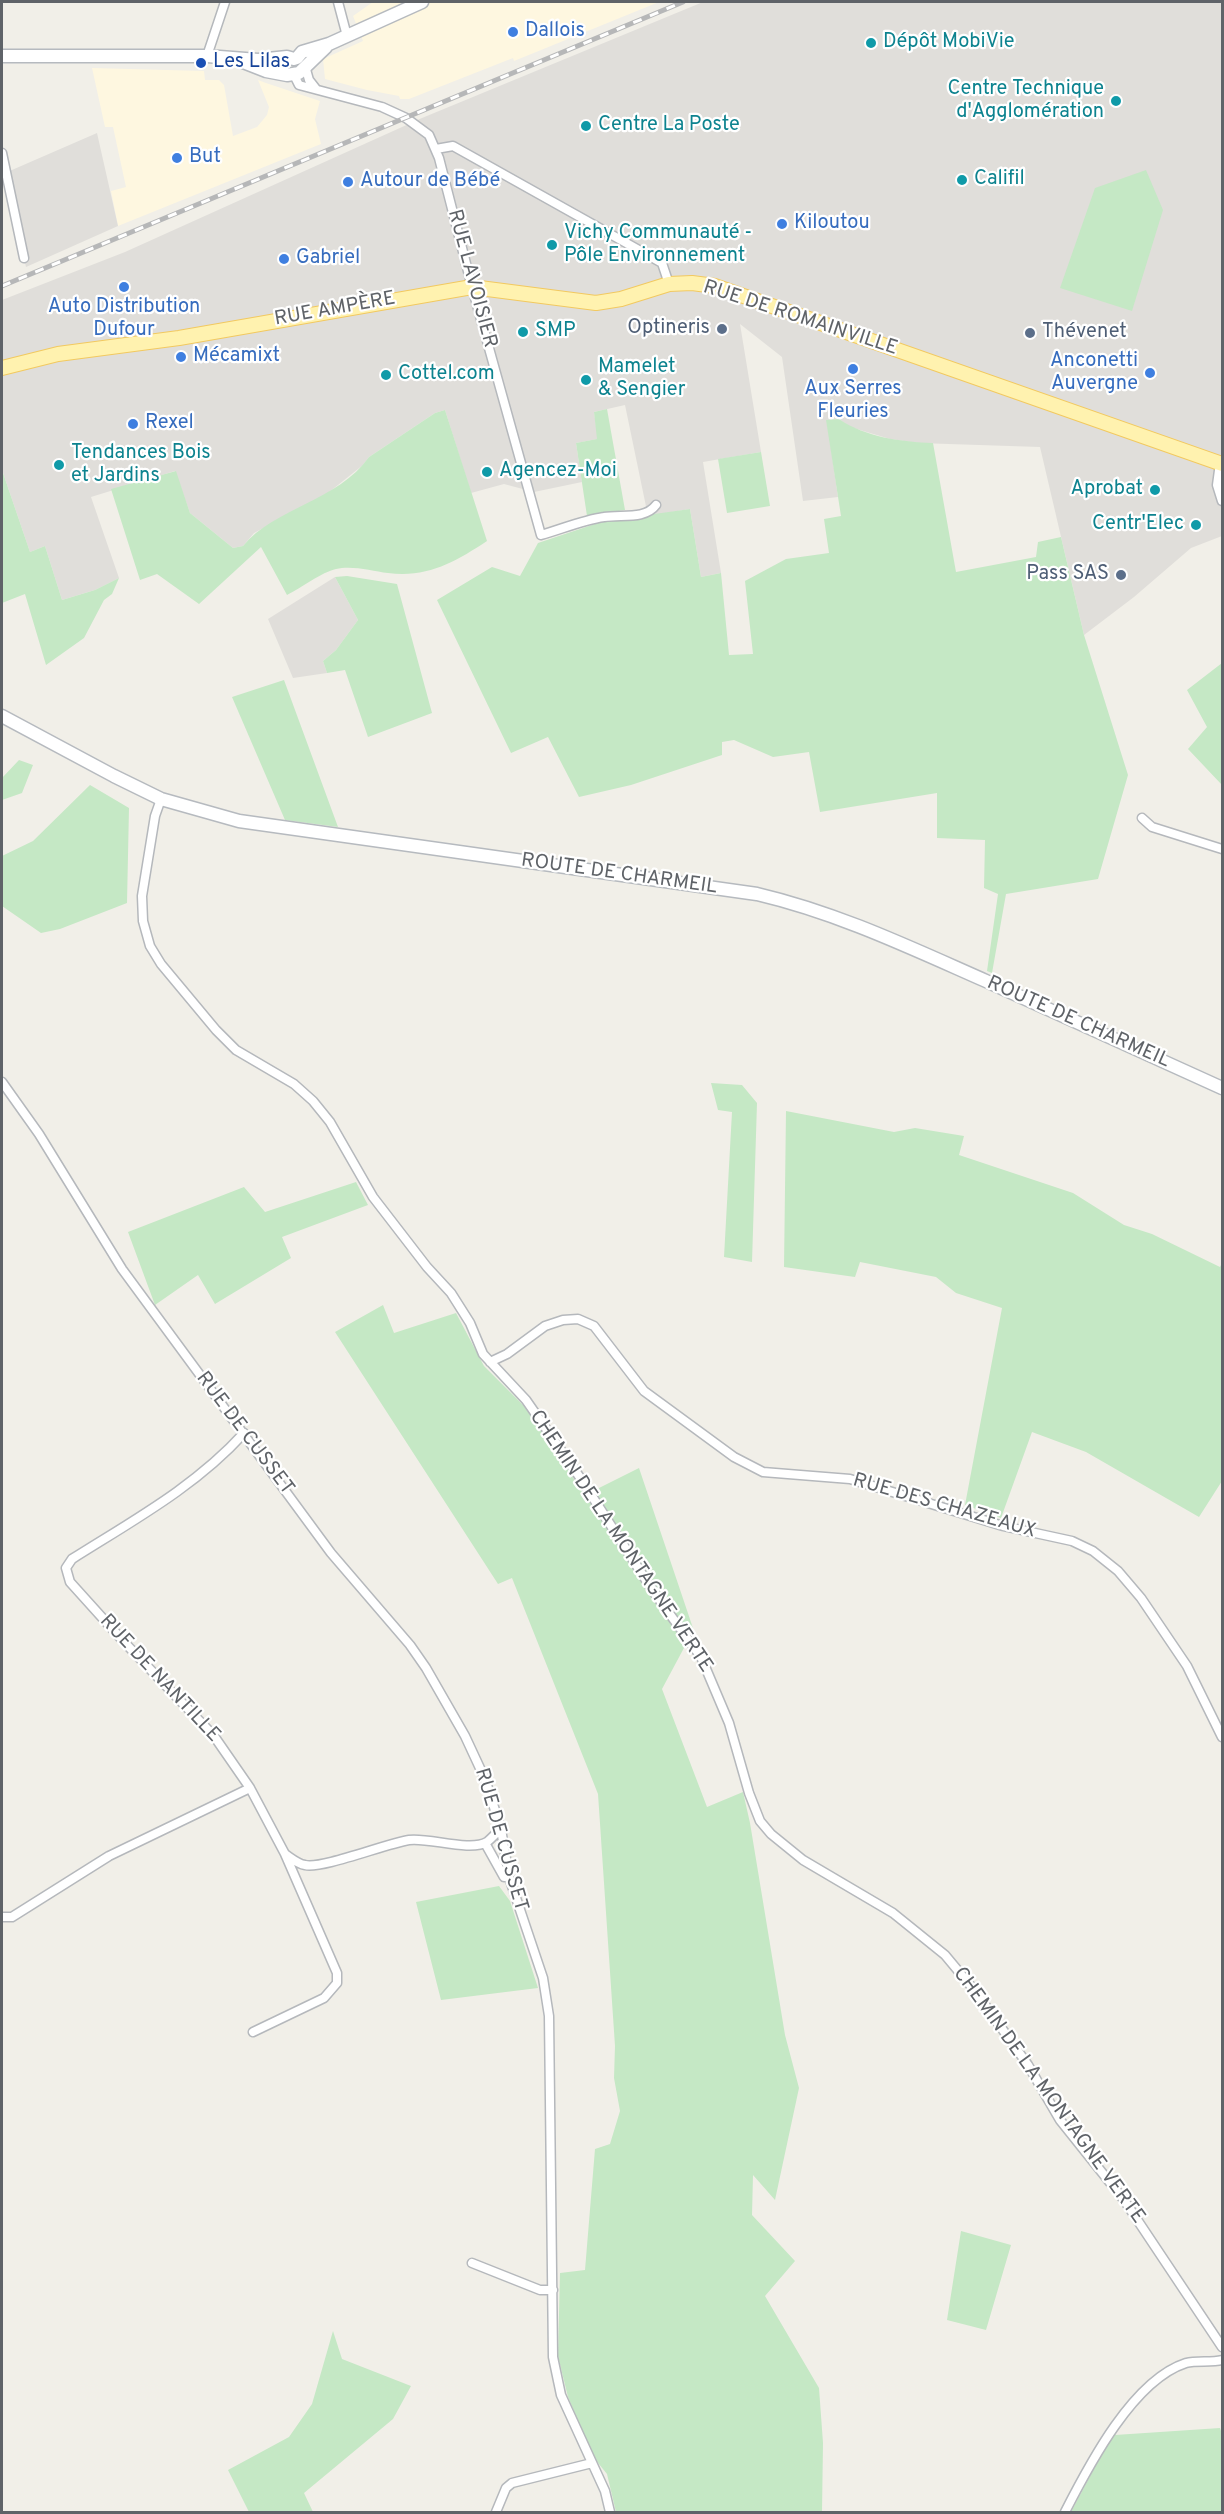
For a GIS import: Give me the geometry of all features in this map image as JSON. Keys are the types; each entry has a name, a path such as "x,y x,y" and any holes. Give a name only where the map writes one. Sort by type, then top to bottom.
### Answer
{"main road":[{"path":"235,60 266,71 297,69 329,44 422,2"},
{"path":"2,56 207,57 235,60 287,57 297,69"},
{"name":"RUE DE ROMAINVILLE","path":"669,284 692,283 715,286 1221,464"},
{"name":"RUE AMPÈRE","path":"2,368 58,354 179,338 471,287 596,303 621,299 669,284"},
{"name":"ROUTE DE CHARMEIL","path":"2,716 161,799 239,821 758,894 803,904 849,921 945,963 1222,1088"}],"street":[{"path":"207,57 225,2"},
{"path":"338,2 347,36"},
{"path":"297,69 316,89"},
{"path":"297,69 316,89 382,107 406,118 429,135 436,149 453,146 662,263 669,284"},
{"name":"RUE LAVOISIER","path":"436,149 471,287 541,535 603,517 645,514 657,505"},
{"path":"2,153 24,258"},
{"path":"1221,464 1217,485 1222,501"},
{"name":"CHEMIN DE LA MONTAGNE VERTE","path":"161,799 155,816 142,896 143,921 150,946 161,964 208,1021 236,1050 294,1084 313,1101 330,1122 373,1197 427,1267 451,1293 470,1323 483,1354 526,1400 581,1479 653,1591 701,1657 729,1723 749,1793 760,1821 794,1854 892,1913 951,1961 1028,2065 1060,2120 1124,2200 1222,2347"},
{"path":"1142,818 1152,827 1222,849"},
{"name":"RUE DE CUSSET","path":"2,1082 39,1134 122,1269 332,1553 410,1645 426,1668 465,1736 485,1779 501,1829 509,1877 543,1978 549,2016 553,2357 561,2395 605,2491 610,2512"},
{"name":"RUE DES CHAZEAUX","path":"490,1362 507,1354 545,1326 563,1320 578,1319 594,1326 644,1390 734,1457 763,1472 850,1479 1003,1526 1072,1541 1093,1551 1118,1571 1141,1598 1186,1666 1222,1737"},
{"name":"RUE DE NANTILLE","path":"244,1433 220,1459 188,1485 72,1559 66,1568 66,1575 125,1643 214,1736 250,1788 285,1854 297,1886 337,1973 337,1983 324,1998 253,2032"},
{"path":"2,1917 12,1917 109,1856 250,1788"},
{"path":"285,1854 306,1865 324,1863 383,1845 412,1839 456,1844 485,1843 501,1829"},
{"path":"485,1843 504,1877 509,1877"},
{"path":"297,1886 299,1875 306,1865"},
{"path":"472,2264 540,2290 553,2290"},
{"path":"1065,2512 1095,2456 1133,2403 1151,2384 1167,2372 1187,2363 1222,2360"},
{"path":"496,2512 506,2488 512,2483 592,2463"}],"shaded area":[{"path":"373,2 659,2 514,61 513,58 409,99 400,99 399,96 325,79 323,59 363,41 353,16"},
{"path":"703,2 1222,2 1222,536 1191,548 1134,597 1084,635 1040,447 918,443 890,439 850,427 839,419 827,420 838,497 803,501 782,357 740,324 761,452 703,462 721,573 701,577 690,509 648,516 625,405 594,412 598,439 576,443 582,482 534,492 504,484 471,493 445,410 435,413 369,457 363,465 323,497 254,533 243,546 233,548 190,513 175,471 91,497 119,578 95,590 62,600 45,546 30,552 2,470 2,300 125,252 422,118"},
{"path":"92,68 204,71 205,80 219,80 224,85 233,136 257,127 267,115 269,107 258,80 320,101 315,119 321,144 118,226 111,191 126,187 113,127 105,127"},
{"path":"97,133 118,226 26,267 5,173"},
{"path":"335,577 358,620 336,650 323,661 327,673 293,678 268,619"}],"green space":[{"path":"1146,170 1163,210 1132,311 1060,288 1095,188"},
{"path":"607,409 625,510 587,516 576,443 597,439 594,412"},
{"path":"445,410 487,541 464,556 440,567 416,573 388,573 355,568 336,569 287,595 261,547 199,604 157,574 140,580 111,489 176,471 190,513 233,548 243,546 271,522 341,484 369,457 435,413"},
{"path":"839,419 872,434 933,443 956,572 1036,557 1038,542 1061,537 1084,635 1128,775 1098,879 1006,894 992,973 987,971 998,894 984,888 985,840 937,838 937,793 820,812 809,752 773,757 734,740 722,742 722,755 631,785 579,797 548,737 511,753 437,600 492,567 520,576 538,543 604,521 690,509 701,577 721,573 729,655 753,654 745,581 786,559 829,553 824,519 841,516 826,420"},
{"path":"761,452 770,506 727,513 718,459"},
{"path":"2,470 30,552 45,546 62,600 95,590 119,578 112,594 104,600 84,638 46,665 25,594 2,603"},
{"path":"347,576 397,584 432,713 368,737 345,670 327,673 323,661 336,650 358,620 335,577"},
{"path":"1222,663 1222,785 1188,749 1207,727 1187,690"},
{"path":"284,680 338,827 285,820 232,697"},
{"path":"19,760 33,765 22,793 2,800 2,778"},
{"path":"90,785 129,808 127,903 60,929 41,933 2,906 2,856 33,841"},
{"path":"711,1083 742,1085 757,1103 752,1262 724,1257 732,1112 718,1110"},
{"path":"786,1111 894,1132 915,1128 964,1136 959,1155 1073,1193 1124,1225 1152,1234 1220,1267 1222,1263 1222,1481 1199,1517 1086,1452 1032,1432 1001,1518 965,1505 1002,1308 956,1293 936,1277 860,1262 855,1277 784,1267"},
{"path":"356,1182 368,1205 282,1237 291,1258 215,1304 198,1275 155,1305 128,1232 244,1187 265,1212"},
{"path":"383,1305 394,1333 456,1313 484,1366 524,1406 585,1495 639,1468 698,1643 685,1646 662,1689 707,1807 743,1792 785,2035 799,2088 775,2200 753,2175 752,2215 795,2261 765,2296 819,2388 823,2443 822,2512 616,2512 607,2474 594,2458 568,2397 558,2356 560,2273 585,2270 595,2149 610,2144 620,2111 614,2078 615,2046 598,1794 512,1578 498,1584 335,1332"},
{"path":"499,1886 510,1901 538,1988 441,2000 416,1902"},
{"path":"961,2231 1011,2245 986,2330 947,2320"},
{"path":"333,2331 342,2359 411,2386 393,2419 304,2493 313,2512 249,2512 228,2470 289,2437 312,2404"},
{"path":"1220,2428 1222,2434 1222,2512 1071,2512 1106,2446 1115,2435"}],"railway":[{"path":"2,286 683,2"}],"place":[{"name":"Dallois","path":"513,32"},
{"name":"Dépôt MobiVie","path":"871,43"},
{"name":"Les Lilas","path":"201,63"},
{"name":"Centre Technique d'Agglomération","path":"1116,101"},
{"name":"Centre La Poste","path":"586,126"},
{"name":"But","path":"177,158"},
{"name":"Califil","path":"962,180"},
{"name":"Autour de Bébé","path":"348,182"},
{"name":"Kiloutou","path":"782,224"},
{"name":"Vichy Communauté - Pôle Environnement","path":"552,245"},
{"name":"Gabriel","path":"284,259"},
{"name":"Auto Distribution Dufour","path":"124,287"},
{"name":"Optineris","path":"722,329"},
{"name":"SMP","path":"523,332"},
{"name":"Thévenet","path":"1030,333"},
{"name":"Mécamixt","path":"181,357"},
{"name":"Aux Serres Fleuries","path":"853,369"},
{"name":"Anconetti Auvergne","path":"1150,373"},
{"name":"Cottel.com","path":"386,375"},
{"name":"Mamelet & Sengier","path":"586,380"},
{"name":"Rexel","path":"133,424"},
{"name":"Tendances Bois et Jardins","path":"59,465"},
{"name":"Agencez-Moi","path":"487,472"},
{"name":"Aprobat","path":"1155,490"},
{"name":"Centr'Elec","path":"1196,525"},
{"name":"Pass SAS","path":"1121,575"}]}
